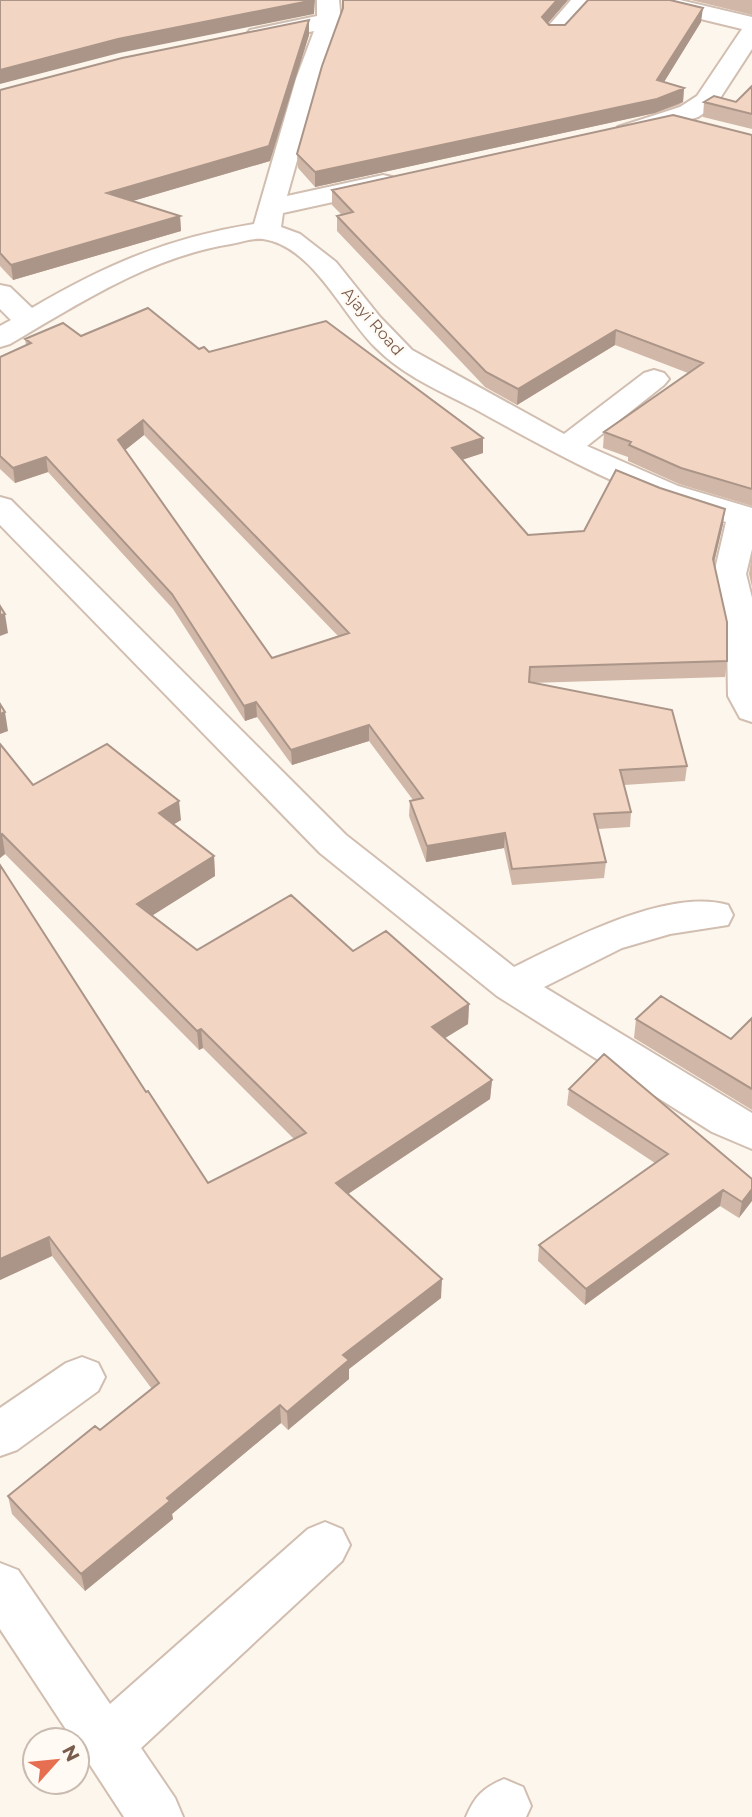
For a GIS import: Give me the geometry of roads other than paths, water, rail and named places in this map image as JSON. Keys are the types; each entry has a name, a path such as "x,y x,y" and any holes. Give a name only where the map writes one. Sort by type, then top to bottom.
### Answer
{"street":[{"path":"556,31 584,0"},
{"path":"651,0 752,24"},
{"path":"239,38 328,11"},
{"path":"269,219 328,11"},
{"path":"604,137 689,112 706,101 752,31"},
{"path":"669,119 704,128"},
{"path":"0,338 114,274 176,248 404,178"},
{"name":"Ajayi Road","path":"269,219 296,244 326,264 358,309 400,355 438,379 584,459 656,490 748,518"},
{"path":"0,293 29,321"},
{"path":"566,448 654,379"},
{"path":"0,507 333,844 511,986 727,1120 752,1132"},
{"path":"748,518 730,574 744,637 745,696 752,710"},
{"path":"511,986 609,937 670,920 714,915"},
{"path":"0,1435 82,1377"},
{"path":"108,1745 130,1721 325,1545"},
{"path":"0,1586 156,1817"}]}
